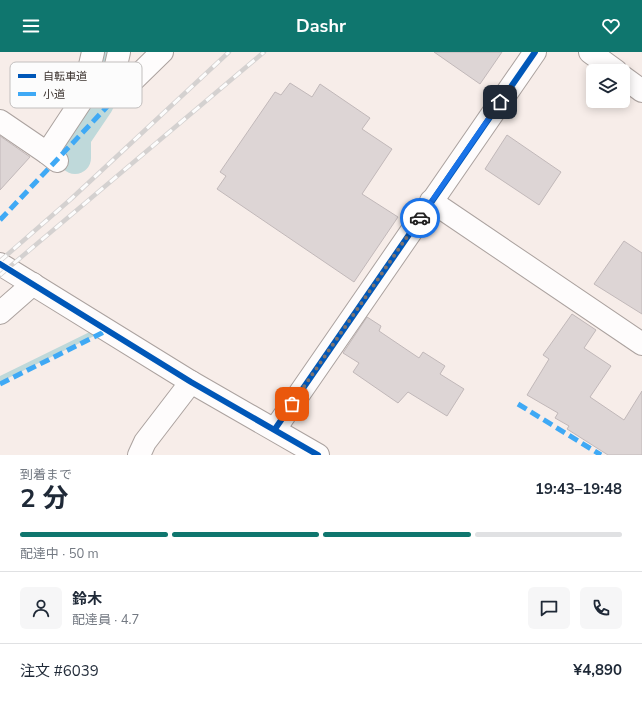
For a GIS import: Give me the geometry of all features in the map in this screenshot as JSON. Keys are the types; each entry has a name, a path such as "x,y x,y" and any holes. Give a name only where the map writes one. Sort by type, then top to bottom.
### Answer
{"street":[{"path":"91,62 93,52"},
{"path":"117,62 119,52"},
{"path":"142,72 162,52"},
{"path":"275,430 535,52"},
{"path":"590,52 606,64"},
{"path":"630,82 642,91"},
{"path":"0,121 52,157 78,108"},
{"path":"431,202 642,344"},
{"path":"0,264 191,382 318,455"},
{"path":"0,312 33,284"},
{"path":"139,455 144,442 191,382"}],"building":[{"path":"434,52 502,52 480,84"},
{"path":"290,83 312,97 320,84 370,118 362,129 392,149 362,194 398,217 354,282 217,189 226,176 220,172 275,92 281,95"},
{"path":"507,135 561,172 539,205 485,169"},
{"path":"0,136 30,157 0,190"},
{"path":"624,241 642,253 642,314 594,284"},
{"path":"572,314 596,330 584,348 611,366 590,397 624,420 642,391 642,455 608,455 567,429 569,426 555,418 558,413 527,395 549,359 543,355"},
{"path":"367,317 381,326 379,331 419,358 423,352 445,366 440,374 464,389 447,416 408,392 398,403 353,372 359,363 343,353"}],"waterway":[{"path":"104,62 106,52"},
{"path":"75,158 75,137 95,108"},
{"path":"0,379 98,331"}],"railway":[{"path":"0,261 71,199 229,52"},
{"path":"0,275 264,52"}],"marked path":[{"path":"0,220 106,108"},
{"path":"0,384 108,330"},
{"path":"518,404 601,455"}],"cycle path":[{"path":"275,429 535,52"},
{"path":"0,264 191,382 318,455"}],"way so far":[{"path":"292,404 420,218"}],"route":[{"path":"420,218 500,102"}]}
